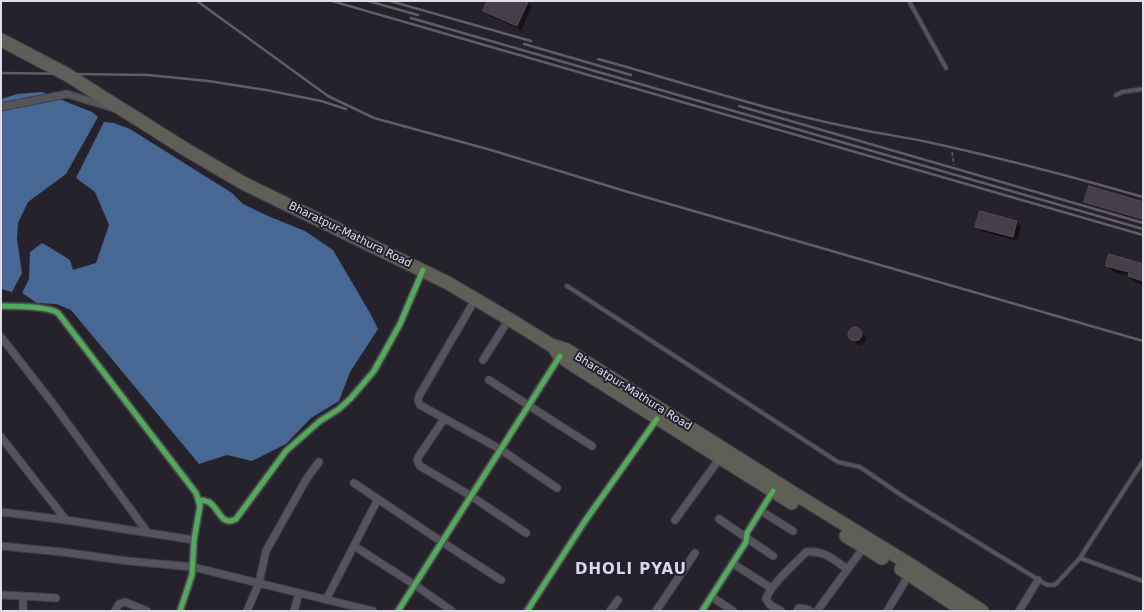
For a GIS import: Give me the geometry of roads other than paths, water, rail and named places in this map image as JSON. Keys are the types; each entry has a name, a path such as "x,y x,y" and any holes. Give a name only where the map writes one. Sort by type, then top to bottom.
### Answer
{"highway":[{"name":"Bharatpur-Mathura Road","path":"1,40 66,74 184,149 242,183 423,270 476,298 551,345 567,350 846,530 978,610"},
{"name":"Bharatpur-Mathura Road","path":"551,345 560,356 773,491 846,530 864,547 964,611"}],"street":[{"path":"1,107 67,94 128,113"},
{"path":"199,500 209,502 225,520 231,521 236,519 286,451 320,421 339,409 351,398 374,371 400,324 423,270"},
{"path":"476,298 419,396 418,400 420,405 500,449 557,488"},
{"path":"1,306 42,309 58,313 196,493 199,500 199,511 194,540 193,567 190,583 180,611"},
{"path":"483,360 509,318"},
{"path":"1,337 51,401 148,532"},
{"path":"398,611 560,356"},
{"path":"489,380 592,446"},
{"path":"527,611 585,521 657,418"},
{"path":"444,419 419,456 417,460 418,464 471,496 526,533"},
{"path":"1,437 66,520"},
{"path":"675,520 720,458"},
{"path":"256,611 248,610 259,583 266,551 307,478 319,462"},
{"path":"354,483 502,580"},
{"path":"702,611 746,542 747,533 773,491"},
{"path":"326,600 378,499"},
{"path":"761,510 793,530"},
{"path":"1,512 66,520 194,540"},
{"path":"719,519 773,556"},
{"path":"1,546 193,567 373,611"},
{"path":"354,546 415,585 452,611"},
{"path":"817,611 864,547"},
{"path":"781,611 770,605 766,599 771,588 806,552 813,551 825,554 847,569"},
{"path":"656,611 695,553"},
{"path":"732,562 771,588"},
{"path":"886,611 909,575"},
{"path":"1019,611 1038,580"},
{"path":"294,611 299,593"},
{"path":"1,595 56,598"},
{"path":"23,596 23,611"},
{"path":"712,597 733,611"},
{"path":"610,611 618,600"},
{"path":"115,611 119,604 125,602 147,611"},
{"path":"797,611 799,608 802,608 810,611"}],"lane":[{"path":"909,1 946,68"},
{"path":"1116,95 1122,92 1143,89"},
{"path":"566,286 838,462 860,467 904,497 1047,585 1054,585 1080,558 1143,461"},
{"path":"1080,558 1143,581"}],"water":[{"path":"42,92 92,112 98,117 66,174 28,202 18,223 17,239 22,273 12,292 1,289 1,99 17,94"},
{"path":"104,122 114,123 130,129 232,193 243,204 305,231 333,250 378,329 350,372 339,401 311,418 286,444 252,461 227,455 199,464 71,310 56,304 37,303 22,293 29,279 30,252 42,243 70,260 73,270 96,263 109,225 95,192 76,178"}],"railway":[{"path":"197,1 328,96 374,118 491,150 628,192 1143,341"},
{"path":"332,1 1143,235"},
{"path":"368,1 418,15"},
{"path":"390,1 531,41"},
{"path":"411,18 1143,229"},
{"path":"524,44 631,75"},
{"path":"598,59 786,112 858,129 923,141 978,154 1061,174 1143,197"},
{"path":"1,73 148,75 208,81 266,90 321,101 346,109"},
{"path":"739,106 1143,223"}],"district":[{"name":"DHOLI PYAU","path":"631,570"}]}
